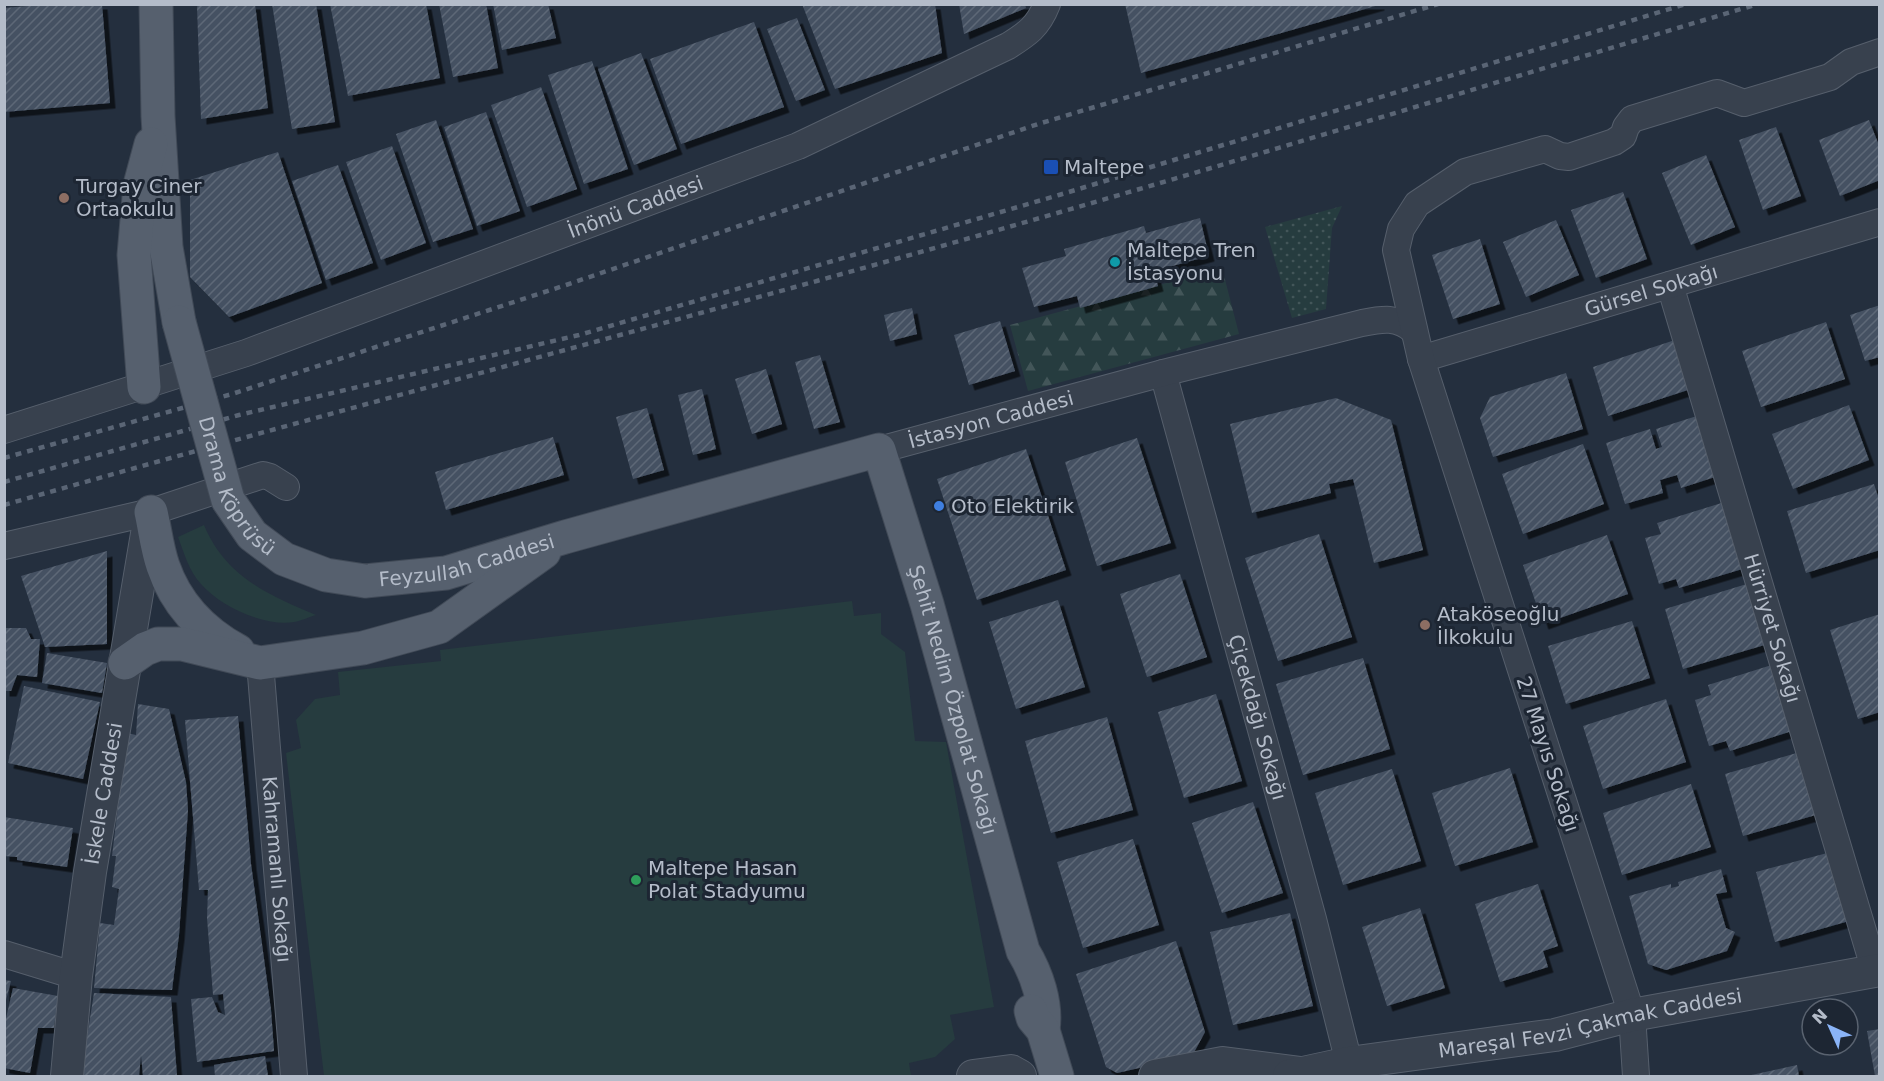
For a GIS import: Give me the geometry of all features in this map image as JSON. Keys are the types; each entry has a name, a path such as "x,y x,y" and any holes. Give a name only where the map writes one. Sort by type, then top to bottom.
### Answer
{"main road":[{"path":"144,387 134,255 140,184 158,116 156,4"},
{"name":"Drama Köprüsü","path":"158,116 166,247 179,322 228,500 252,535 284,559 326,575 365,581"},
{"name":"İstasyon Caddesi","path":"565,537 879,450"},
{"name":"Şehit Nedim Özpolat Sokağı","path":"879,450 927,604 1023,951 1020,965 1033,1018 1043,1030 1057,1077"},
{"path":"151,512 163,566 175,592 197,622 212,634 260,663"},
{"path":"125,663 144,649 159,644 182,644 260,663 363,648 440,627 565,537"},
{"name":"Feyzullah Caddesi","path":"365,581 446,573 565,537"}],"street":[{"name":"İnönü Caddesi","path":"4,430 246,354 798,146 1008,46 1034,27 1041,19 1047,4"},
{"name":"27 Mayıs Sokağı","path":"1636,1077 1632,1015 1421,359 1396,250 1401,229 1417,204 1466,172 1545,149 1560,156 1569,157 1614,142 1623,136 1632,119 1717,93 1744,103 1830,77 1851,62 1880,52"},
{"name":"Gürsel Sokağı","path":"1421,359 1880,222"},
{"name":"Hürriyet Sokağı","path":"1670,285 1877,970"},
{"name":"İstasyon Caddesi","path":"879,450 1163,373 1380,320 1406,323 1414,331"},
{"name":"Çiçekdağı Sokağı","path":"1163,373 1313,919 1349,1063"},
{"path":"4,546 151,512 263,475 286,487"},
{"name":"İskele Caddesi","path":"67,1077 76,976 90,872 151,512"},
{"name":"Kahramanlı Sokağı","path":"260,663 294,1077"},
{"path":"4,954 76,976"},
{"name":"Mareşal Fevzi Çakmak Caddesi","path":"1155,1077 1223,1063 1295,1075 1349,1063 1555,1035 1632,1015 1877,970"},
{"path":"973,1077 1011,1071 1020,1077"}],"green space":[{"path":"1342,206 1332,228 1326,309 1292,318 1265,227"},
{"path":"1222,268 1239,334 1028,391 1010,325"},
{"path":"204,525 213,543 236,571 281,600 316,615 294,622 269,621 243,613 209,592 193,573 178,537"},
{"name":"Maltepe Hasan Polat Stadyumu","path":"852,601 854,616 881,613 881,634 905,652 915,741 946,742 994,1007 950,1015 955,1039 935,1057 909,1063 911,1076 324,1076 286,753 301,748 296,720 315,699 340,695 338,672 441,661 440,650"}],"building":[{"path":"50,4 102,4 110,103 4,112 4,8"},
{"path":"199,4 255,4 268,108 201,119 197,7"},
{"path":"272,4 316,4 335,122 292,129"},
{"path":"330,4 426,4 440,78 348,96"},
{"path":"439,4 486,4 498,68 453,77"},
{"path":"493,4 548,4 556,38 502,50"},
{"path":"802,4 935,4 942,53 835,89"},
{"path":"959,4 1025,4 1026,8 964,34"},
{"path":"1125,4 1379,4 1379,5 1141,73"},
{"path":"797,18 825,90 796,101 767,29"},
{"path":"754,22 784,107 681,144 650,59"},
{"path":"641,53 677,149 634,165 598,69"},
{"path":"592,61 628,169 584,184 548,75"},
{"path":"541,87 577,189 527,207 491,105"},
{"path":"486,112 520,211 477,226 444,127"},
{"path":"436,120 473,229 433,242 396,134"},
{"path":"1869,120 1880,148 1880,180 1840,196 1819,140"},
{"path":"1776,127 1801,196 1763,210 1739,140"},
{"path":"392,146 426,243 381,260 346,162"},
{"path":"278,152 322,283 229,317 190,277 190,180"},
{"path":"1706,155 1735,227 1691,245 1662,173"},
{"path":"338,165 373,263 326,280 292,181"},
{"path":"1623,192 1647,259 1596,278 1571,210"},
{"name":"Maltepe Tren İstasyonu","path":"1200,218 1209,256 1154,271 1158,286 1080,308 1077,296 1034,307 1022,268 1066,256 1064,249 1144,226 1146,233"},
{"path":"1556,220 1579,275 1526,297 1503,242"},
{"path":"1480,239 1500,304 1453,319 1432,255"},
{"path":"1880,305 1880,357 1865,361 1850,315"},
{"path":"912,308 917,334 890,341 884,315"},
{"path":"1000,321 1015,371 969,385 954,335"},
{"path":"1826,322 1845,379 1761,407 1742,351"},
{"path":"1678,339 1694,388 1608,416 1593,367"},
{"path":"820,355 840,422 814,429 795,362"},
{"path":"766,369 782,424 752,434 735,379"},
{"path":"1566,373 1583,429 1493,457 1480,418 1490,397"},
{"path":"702,389 716,449 693,455 678,395"},
{"path":"1336,398 1391,420 1423,550 1374,563 1353,479 1329,484 1331,493 1252,513 1230,424"},
{"path":"1849,405 1869,460 1793,489 1772,434"},
{"path":"647,408 664,470 633,479 616,417"},
{"path":"1700,415 1718,476 1681,488 1677,475 1660,480 1663,493 1625,504 1606,443 1650,429 1656,449 1662,447 1656,429"},
{"path":"553,437 564,475 446,510 435,472"},
{"path":"1137,438 1171,543 1097,566 1065,462"},
{"path":"1583,444 1604,504 1523,534 1502,474"},
{"path":"1026,449 1066,570 977,600 937,479"},
{"path":"1874,484 1880,502 1880,550 1806,573 1787,511"},
{"path":"1728,501 1749,567 1679,588 1676,579 1659,584 1645,538 1661,534 1657,523"},
{"path":"1319,534 1352,637 1278,661 1245,558"},
{"path":"1607,535 1628,594 1543,624 1523,565"},
{"path":"107,551 107,644 45,647 21,576"},
{"path":"1180,574 1207,657 1147,677 1120,594"},
{"path":"1750,583 1768,644 1683,669 1665,609"},
{"path":"1058,600 1085,687 1016,709 989,622"},
{"path":"1880,614 1880,712 1858,719 1830,630"},
{"path":"1632,621 1650,678 1566,704 1548,646"},
{"path":"4,628 26,628 31,639 40,639 37,677 17,675 11,691 4,691"},
{"path":"47,653 107,663 102,693 42,683"},
{"path":"1363,658 1390,749 1303,775 1276,684"},
{"path":"1778,663 1798,729 1730,751 1726,741 1709,746 1695,700 1711,695 1708,685"},
{"path":"24,686 100,702 83,779 8,763"},
{"path":"1216,694 1242,781 1184,798 1158,712"},
{"path":"1666,699 1686,762 1603,789 1583,726"},
{"path":"138,704 169,709 186,782 188,810 179,935 172,990 94,988 100,923 114,925 119,889 112,887 116,856 112,856 127,733 136,735"},
{"path":"238,716 251,864 271,1010 274,1051 197,1062 191,999 212,997 218,1012 225,1015 223,994 213,995 207,918 208,890 199,890 185,720"},
{"path":"1107,717 1133,810 1051,833 1025,741"},
{"path":"1800,752 1819,814 1743,836 1725,774"},
{"path":"1510,768 1533,842 1455,866 1432,793"},
{"path":"1392,769 1421,861 1343,885 1315,793"},
{"path":"1691,784 1711,847 1622,875 1603,813"},
{"path":"1253,802 1283,893 1222,913 1192,823"},
{"path":"4,817 73,828 67,867 4,856"},
{"path":"1133,839 1159,925 1083,948 1057,862"},
{"path":"1831,852 1849,921 1775,942 1756,872"},
{"path":"1721,869 1727,892 1716,894 1726,928 1735,932 1727,951 1666,970 1648,964 1629,896 1671,884 1671,888 1679,886 1678,882"},
{"path":"1538,884 1558,946 1543,951 1548,967 1500,982 1475,904"},
{"path":"1420,908 1445,988 1387,1006 1362,927"},
{"path":"1290,913 1313,1006 1233,1025 1210,932"},
{"path":"1176,941 1205,1032 1192,1056 1117,1073 1106,1067 1076,974"},
{"path":"4,980 11,981 5,1004 4,1004"},
{"path":"13,988 58,996 54,1028 38,1028 30,1073 4,1068 4,1027"},
{"path":"94,993 171,997 177,1076 143,1076 141,1055 139,1076 83,1076"},
{"path":"1880,1029 1880,1076 1875,1076 1867,1031"},
{"path":"265,1056 268,1076 215,1076 214,1065"},
{"path":"1797,1065 1799,1076 1747,1076"}],"railway":[{"path":"4,458 232,394 566,285 1038,124 1438,4"},
{"path":"4,482 239,415 579,335 1059,195 1686,4"},
{"path":"4,505 932,249 1758,4"}],"place":[{"name":"Maltepe","path":"1051,167"},
{"name":"Turgay Ciner Ortaokulu","path":"64,198"},
{"name":"Maltepe Tren İstasyonu","path":"1115,262"},
{"name":"Oto Elektirik","path":"939,506"},
{"name":"Ataköseoğlu İlkokulu","path":"1425,625"},
{"name":"Maltepe Hasan Polat Stadyumu","path":"636,880"}]}
